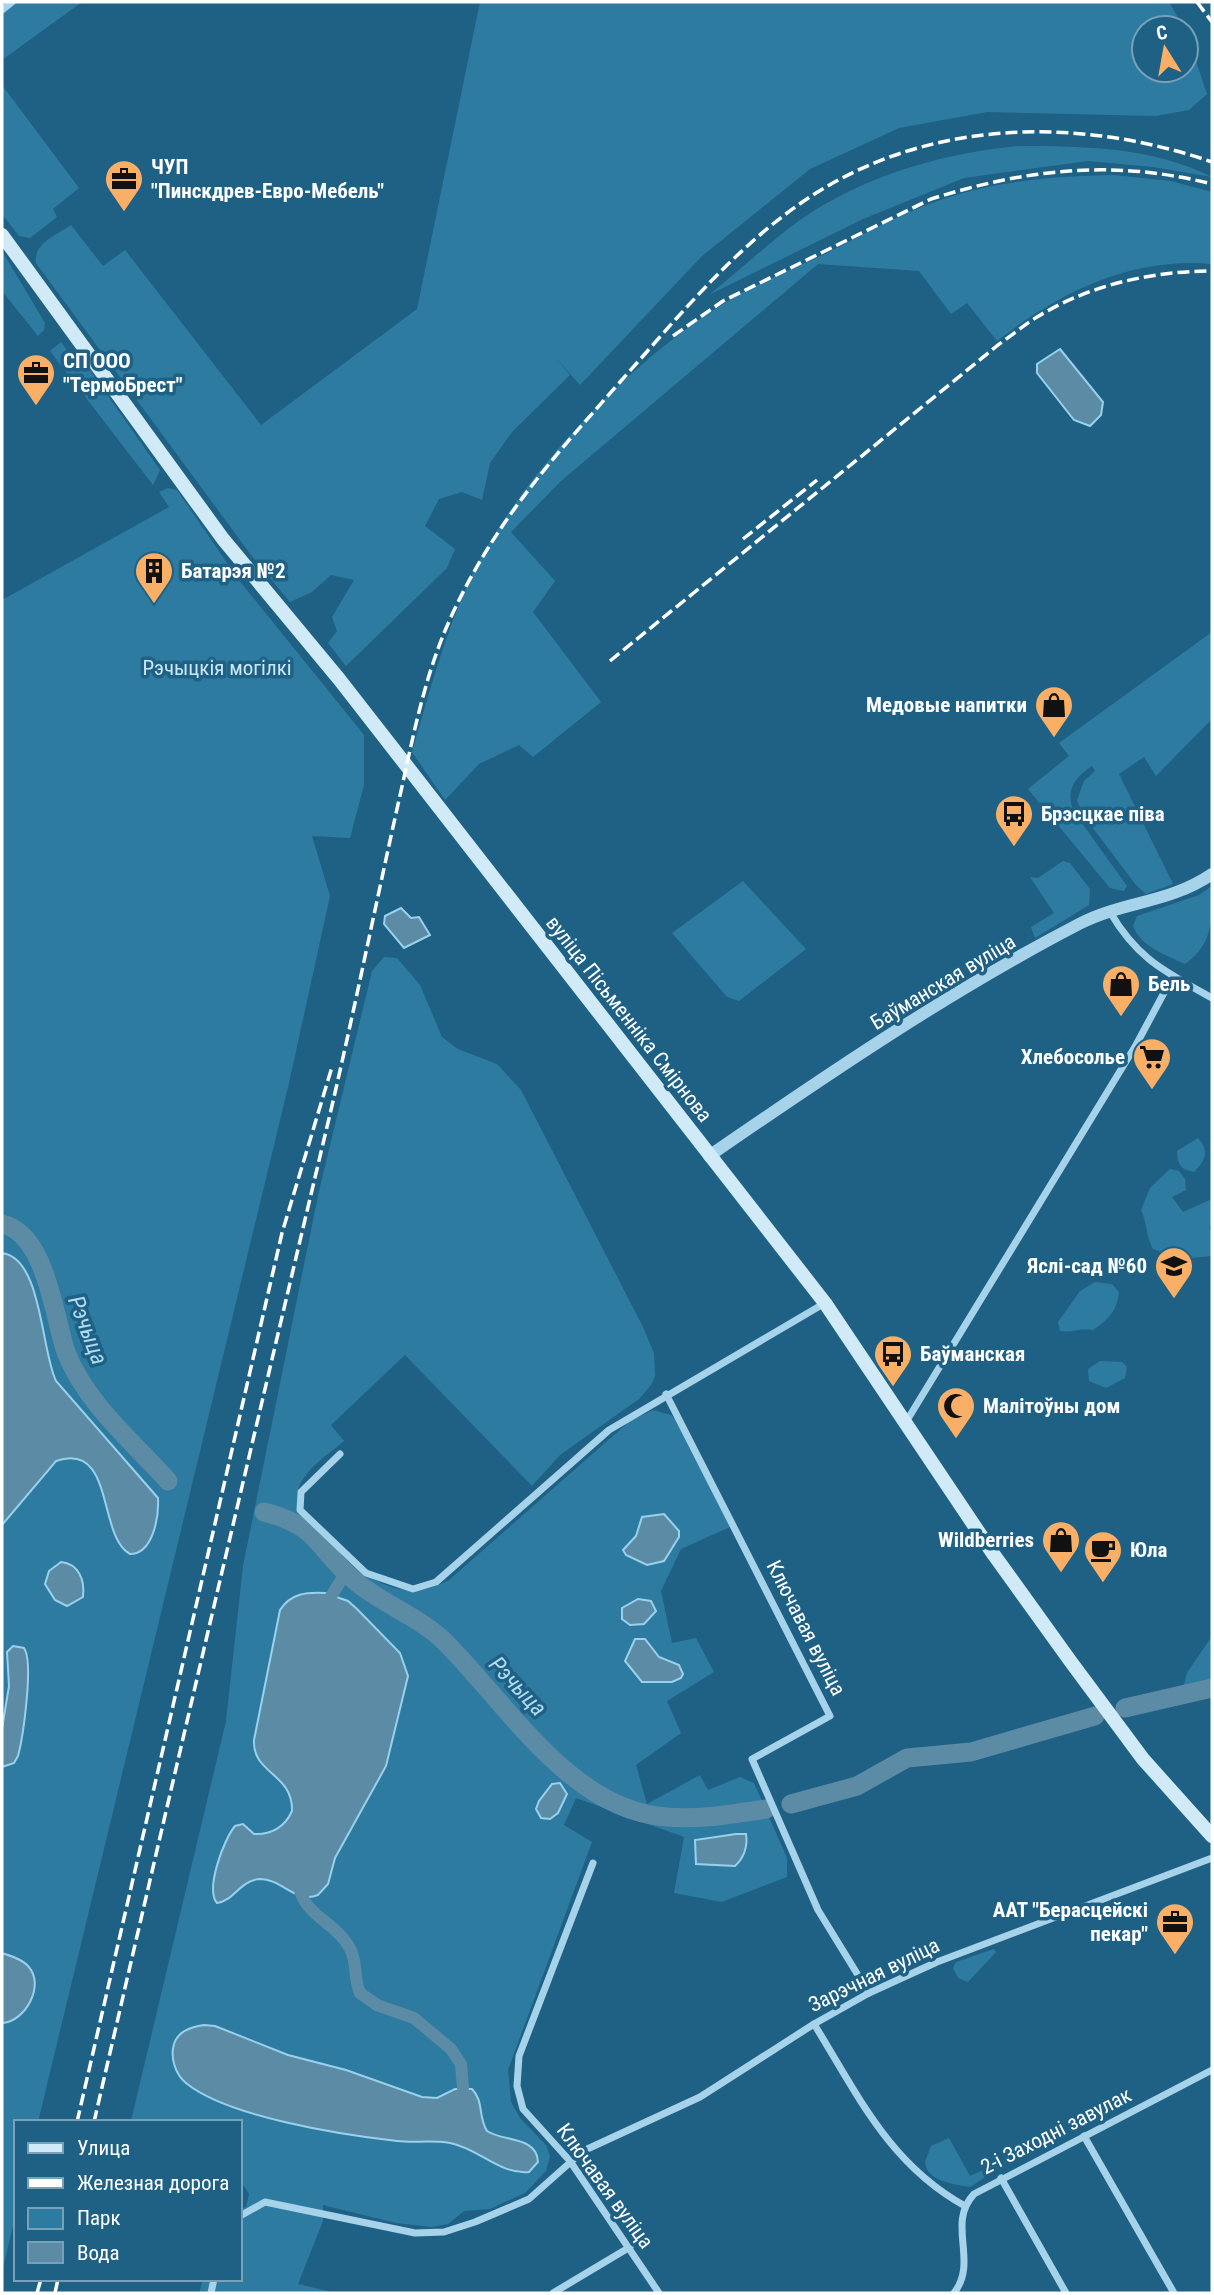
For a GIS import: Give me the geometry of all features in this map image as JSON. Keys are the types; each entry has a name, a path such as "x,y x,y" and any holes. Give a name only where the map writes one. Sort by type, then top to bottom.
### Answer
{"main road":[{"name":"вуліца Пісьменніка Смірнова","path":"2,235 223,539 339,679 825,1303 994,1555 1070,1662 1143,1759 1212,1836"}],"street":[{"path":"2,10 12,2"},
{"name":"Баўманская вуліца","path":"709,1156 907,1025 1079,924 1110,912 1167,898 1212,874"},
{"path":"1110,912 1125,939 1141,955 1212,998"},
{"path":"906,1422 1136,1045 1173,976"},
{"path":"341,1454 302,1492 300,1510 366,1573 413,1589 436,1582 609,1430 666,1394 825,1303"},
{"name":"Ключавая вуліца","path":"666,1394 830,1716 752,1759 818,1910 869,1993"},
{"name":"Зарэчная вуліца","path":"242,2215 265,2202 415,2233 444,2232 506,2211 529,2199 570,2161 615,2135 700,2097 814,2024 869,1993 937,1962 1114,1898 1212,1858"},
{"name":"Ключавая вуліца","path":"593,1863 519,2056 517,2085 523,2109 570,2161 659,2293"},
{"path":"814,2024 883,2137 922,2179 965,2206 961,2220 966,2265 962,2281 954,2293"},
{"name":"2-і Заходні завулак","path":"965,2206 979,2191 1001,2178 1212,2070"},
{"path":"1084,2136 1174,2293"},
{"path":"1001,2178 1066,2293"},
{"path":"553,2293 630,2248"}],"green space":[{"path":"2,2 82,2 2,60"},
{"path":"480,2 1169,2 1176,14 1130,14 1130,84 1200,84 1200,73 1207,94 1189,110 1156,116 987,112 899,128 810,169 702,256 580,385 556,358 570,375 512,432 490,463 482,500 462,492 439,499 425,526 455,549 447,568 346,666 328,643 337,631 332,617 354,580 331,575 312,592 290,602 251,555 36,263 36,256 47,240 71,225 103,266 125,250 261,425 417,309"},
{"path":"2,85 79,188 53,209 57,217 30,238 19,236 2,214"},
{"path":"1019,146 1118,150 1166,160 1212,177 1153,167 1088,161 964,178 863,219 709,295 788,229 814,211 869,182 928,162"},
{"path":"1114,175 1171,181 1212,192 1212,264 1182,263 1125,272 1071,293 997,341 967,303 951,314 919,271 818,264 561,481 511,532 555,581 533,612 601,702 533,757 519,745 479,764 445,800 412,752 438,663 462,598 492,539 517,501 547,462 615,389 687,328 723,304 905,214 977,189 1045,178"},
{"path":"2,251 45,323 44,330 38,336 2,291"},
{"path":"61,342 72,357 87,366 160,470 153,485 50,351"},
{"name":"Рэчыцкія могілкі","path":"168,488 177,490 238,579 364,735 364,785 350,838 312,836 330,896 289,1083 38,2120 14,2120 14,2221 2,2272 2,600 169,507 159,492"},
{"path":"1212,632 1212,719 1156,776 1144,757 1119,774 1173,884 1146,894 1136,885 1083,815 1077,800 1084,781 1095,771 1092,766 1080,775 1073,785 1070,797 1074,812 1127,886 1124,891 1110,888 1028,789 1069,756 1059,743"},
{"path":"1063,861 1070,863 1090,889 1089,905 1035,938 1031,927 1054,913 1030,877 1038,878"},
{"path":"743,881 806,949 739,1001 727,997 672,933"},
{"path":"1212,886 1211,920 1206,939 1185,964 1155,950 1137,934 1133,926 1137,916 1199,895"},
{"path":"384,957 397,958 420,985 442,1037 458,1049 497,1064 521,1090 643,1327 654,1353 655,1376 639,1399 560,1455 532,1486 405,1355 331,1425 344,1441 308,1472 302,1481 297,1501 301,1513 366,1575 385,1585 404,1590 426,1589 449,1580 630,1421 653,1410 671,1415 678,1422 730,1527 681,1549 661,1591 672,1643 696,1638 714,1672 667,1701 681,1733 636,1765 647,1804 700,1775 708,1790 740,1777 754,1783 787,1858 787,1877 722,1902 674,1893 684,1837 576,1798 564,1825 592,1842 508,2070 511,2102 520,2118 546,2145 550,2156 546,2171 525,2193 490,2209 464,2211 448,2224 432,2227 396,2223 323,2205 323,2221 298,2284 336,2293 199,2293 202,2281 242,2281 242,2208 246,2207 249,2194 242,2183 242,2120 131,2120 226,1721 243,1566 319,1191 372,971"},
{"path":"1198,1138 1204,1147 1205,1156 1194,1172 1181,1166 1177,1151"},
{"path":"1170,1169 1179,1171 1185,1179 1186,1190 1172,1197 1183,1212 1212,1199 1212,1224 1209,1227 1212,1231 1212,1256 1180,1259 1153,1249 1141,1210 1150,1188"},
{"path":"1095,1282 1112,1284 1119,1292 1111,1314 1093,1330 1060,1331 1058,1322 1080,1291"},
{"path":"1100,1361 1122,1362 1127,1367 1125,1378 1106,1388 1089,1381 1088,1369"},
{"path":"1212,1636 1212,1696 1192,1698 1183,1688 1187,1673"},
{"path":"994,1949 996,1952 968,1982 958,1978 953,1968 956,1962"},
{"path":"949,2138 970,2176 1009,2158 1010,2161 970,2187 942,2181 931,2174 925,2162 931,2146"}],"water":[{"path":"1060,349 1103,402 1101,415 1090,426 1074,420 1037,373 1037,364"},
{"path":"401,908 411,918 419,917 430,935 404,948 384,924 385,916"},
{"path":"2,1253 15,1259 25,1271 33,1288 56,1381 158,1498 153,1533 144,1548 138,1552 130,1554 120,1544 97,1477 88,1465 75,1459 56,1461 2,1525"},
{"path":"664,1514 679,1531 679,1537 664,1561 647,1565 626,1555 623,1550 636,1536 642,1517"},
{"path":"61,1562 76,1569 83,1585 83,1597 67,1606 55,1600 45,1584 49,1571"},
{"path":"325,1593 348,1601 400,1653 408,1676 386,1766 335,1858 328,1884 318,1895 303,1896 260,1879 247,1883 228,1899 217,1903 213,1887 215,1876 221,1852 235,1826 243,1824 254,1834 266,1833 281,1826 292,1811 291,1798 280,1781 259,1760 254,1740 280,1610 294,1597"},
{"path":"638,1599 651,1601 656,1611 644,1624 630,1625 622,1619 622,1608"},
{"path":"635,1639 645,1639 659,1657 679,1665 683,1674 681,1678 672,1682 642,1682 625,1661"},
{"path":"13,1646 24,1648 27,1656 27,1700 18,1756 14,1763 2,1767 2,1729 9,1686 7,1652"},
{"path":"560,1783 567,1794 558,1813 550,1819 541,1818 536,1809 539,1801 552,1784"},
{"path":"746,1834 746,1843 745,1852 735,1866 696,1864 695,1840"},
{"path":"2,1953 26,1964 35,1983 34,1992 25,2010 10,2021 2,2023"},
{"path":"215,2026 288,2055 346,2070 422,2097 437,2098 455,2089 472,2089 478,2099 487,2131 526,2144 536,2154 538,2162 529,2172 518,2172 450,2143 397,2141 317,2129 229,2106 186,2083 174,2065 173,2049 179,2036 190,2028"}],"waterway":[{"name":"Рэчыца","path":"2,1224 17,1231 29,1243 38,1259 46,1278 66,1352 85,1388 111,1421 168,1481"},
{"name":"Рэчыца","path":"264,1512 283,1518 308,1532 355,1581 433,1631 542,1749 570,1775 600,1795 631,1810 666,1817 704,1817 766,1809"},
{"path":"323,1609 345,1574"},
{"name":"Рэчыца","path":"1125,1708 1212,1688"},
{"name":"Рэчыца","path":"791,1804 857,1786 907,1758 971,1752 1095,1716"},
{"path":"297,1880 300,1893 311,1910 348,1945 360,1993 377,2005 414,2018 451,2049 461,2064 463,2088"}],"railway":[{"path":"1197,2 1212,22"},
{"path":"94,2120 331,1110 414,730 442,639 486,551 526,493 571,438 714,278 765,231 821,190 866,166 914,149 963,138 1013,132 1114,138 1164,148 1212,162"},
{"path":"673,336 723,301 931,199 1001,180 1070,171 1140,172 1212,184"},
{"path":"610,661 1032,320 1099,288 1144,277 1212,271"},
{"path":"743,539 817,480"},
{"path":"77,2120 282,1233 332,1067"},
{"path":"37,2293 40,2281"},
{"path":"55,2293 58,2281"}],"place":[{"name":"ЧУП \"Пинскдрев-Евро-Мебель\"","path":"124,213"},
{"name":"СП ООО \"ТермоБрест\"","path":"36,407"},
{"name":"Батарэя №2","path":"154,605"},
{"name":"Медовые напитки","path":"1054,739"},
{"name":"Брэсцкае піва","path":"1014,848"},
{"name":"Бель","path":"1121,1018"},
{"name":"Хлебосолье","path":"1152,1091"},
{"name":"Яслі-сад №60","path":"1174,1300"},
{"name":"Баўманская","path":"893,1388"},
{"name":"Малітоўны дом","path":"956,1440"},
{"name":"Wildberries","path":"1061,1574"},
{"name":"Юла","path":"1103,1584"},
{"name":"ААТ \"Берасцейскі пекар\"","path":"1175,1956"}]}
